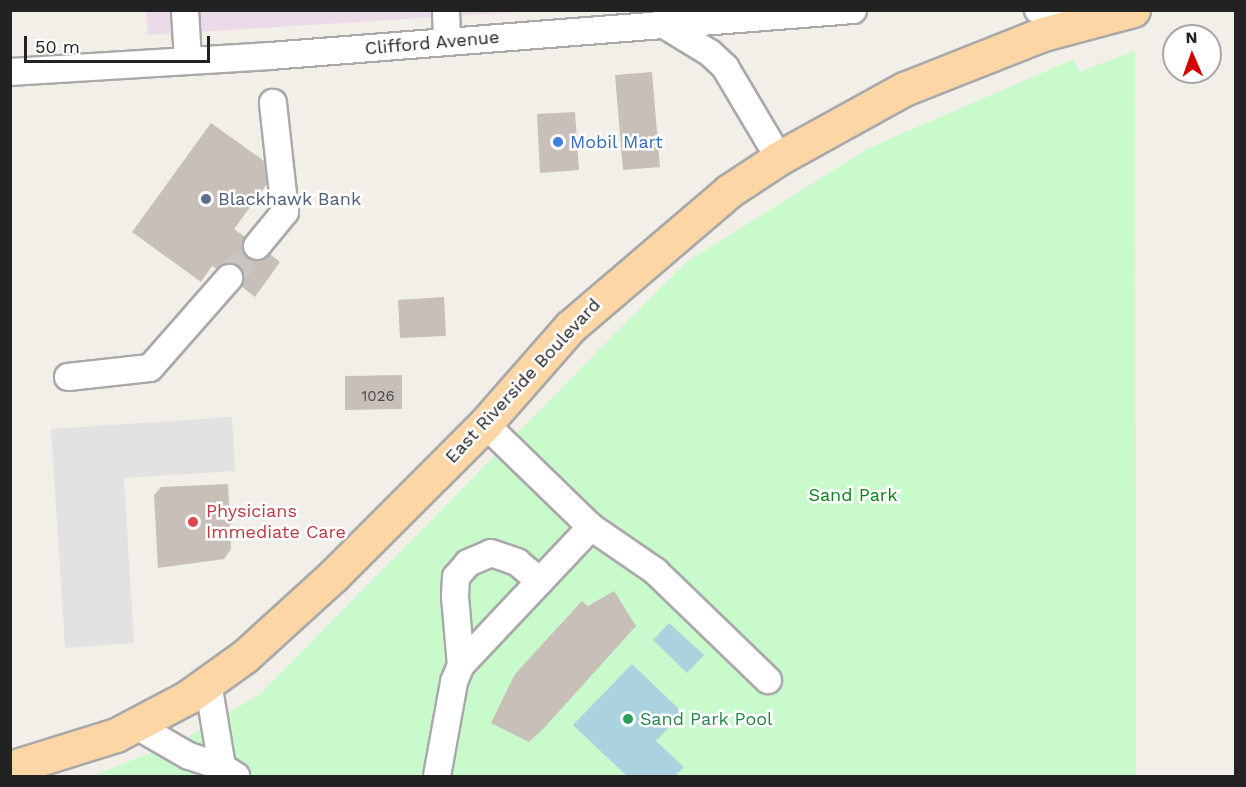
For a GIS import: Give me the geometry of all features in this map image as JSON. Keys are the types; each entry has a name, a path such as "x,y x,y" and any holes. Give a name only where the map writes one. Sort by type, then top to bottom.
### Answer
{"main road":[{"name":"East Riverside Boulevard","path":"10,768 68,753 135,725 208,683 245,656 333,575 485,424 570,327 690,220 779,158 904,89 980,56 1088,19 1133,10"}],"street":[{"path":"184,10 188,61"},
{"path":"446,10 447,42"},
{"name":"Clifford Avenue","path":"10,72 447,42 661,23 853,10"},
{"path":"1038,10 1088,19"},
{"path":"661,23 710,53 725,68 779,158"},
{"path":"257,246 285,212 273,103"},
{"path":"68,376 150,368 229,278"},
{"path":"485,424 591,527 655,571 768,680"},
{"path":"437,777 454,682 461,665 591,527"},
{"path":"461,665 455,596 456,577 468,562 491,553 517,562 540,581"},
{"path":"208,683 229,772"},
{"path":"135,725 189,756 229,772"}],"shaded area":[{"path":"146,10 534,11 148,35"},
{"path":"232,417 235,471 124,478 134,643 65,648 51,429"}],"green space":[{"name":"Sand Park","path":"1135,51 1136,776 92,776 181,741 260,694 686,262 869,148 1074,59 1079,72"}],"water":[{"path":"669,623 704,655 687,673 653,640"},
{"name":"Sand Park Pool","path":"632,664 683,713 656,741 684,767 675,776 627,776 573,725"}],"building":[{"path":"652,72 660,167 623,170 615,75"},
{"name":"Mobil Mart","path":"575,112 579,170 540,173 537,114"},
{"name":"Blackhawk Bank","path":"211,123 264,161 267,184 234,229 245,237 243,251 248,258 262,260 270,254 280,262 255,297 241,286 243,274 238,266 225,264 217,269 212,266 201,282 132,232"},
{"path":"444,297 446,336 400,338 398,300"},
{"path":"402,375 402,409 345,410 345,376"},
{"name":"Physicians Immediate Care","path":"228,484 231,549 224,559 158,568 154,495 161,487"},
{"path":"614,591 636,626 544,728 529,742 491,723 515,674 582,601 588,606"}],"tunnel":[{"path":"229,278 257,246"}],"place":[{"name":"Mobil Mart","path":"558,142"},
{"name":"Blackhawk Bank","path":"206,199"},
{"name":"Physicians Immediate Care","path":"193,522"},
{"name":"Sand Park Pool","path":"628,719"}]}
